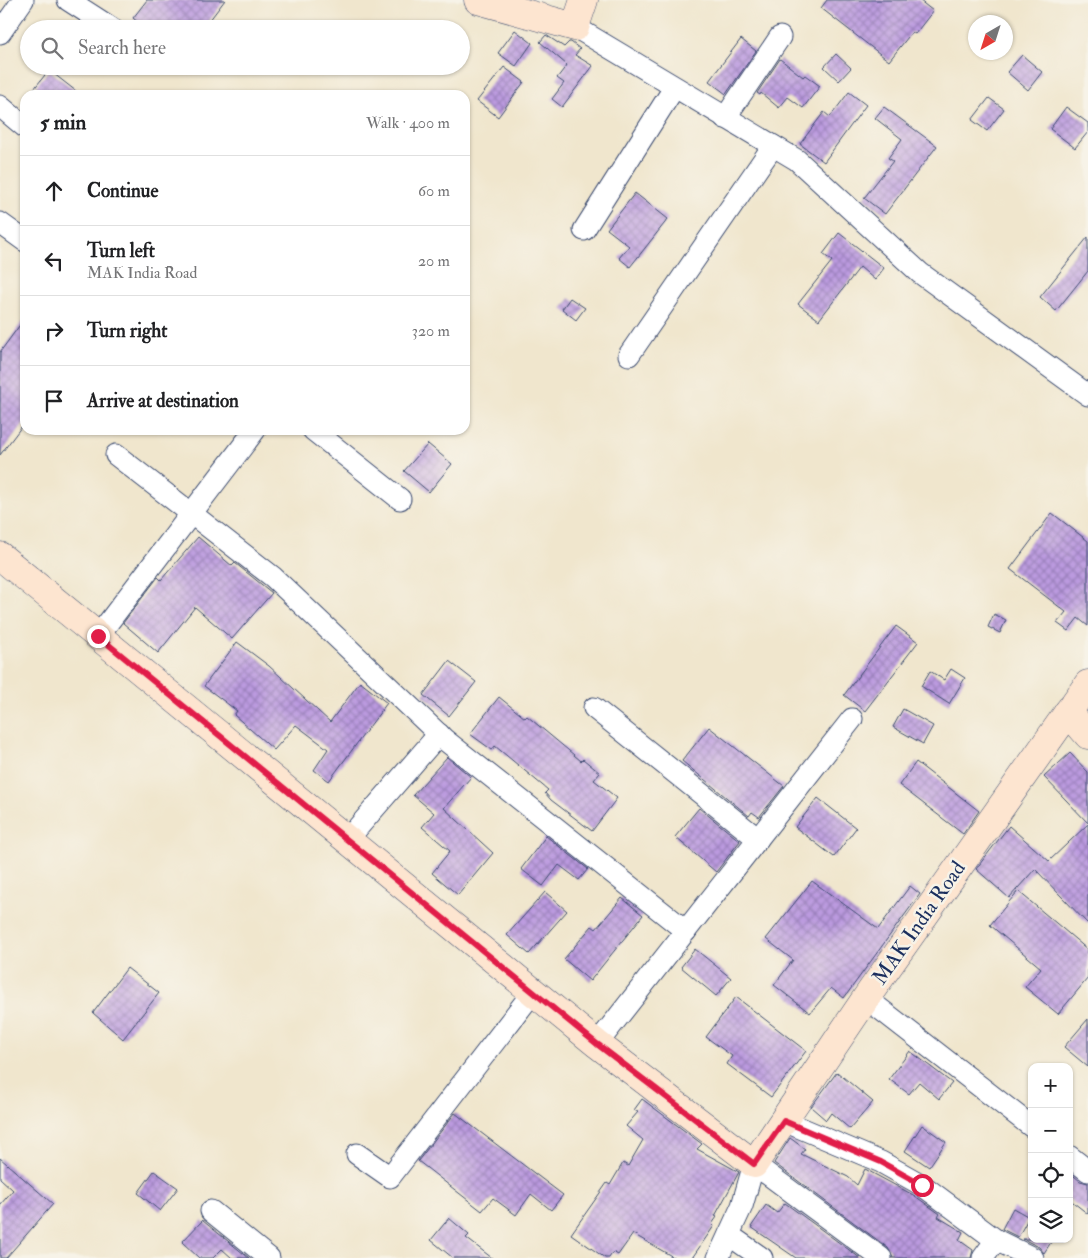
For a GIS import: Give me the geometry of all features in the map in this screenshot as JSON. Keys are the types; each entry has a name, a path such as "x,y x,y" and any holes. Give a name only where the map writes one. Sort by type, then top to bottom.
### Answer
{"street":[{"path":"0,33 24,0"},
{"path":"68,0 99,20"},
{"path":"478,0 575,27 797,160 920,273 1088,395"},
{"path":"575,27 584,0"},
{"path":"725,118 780,37"},
{"path":"584,230 674,88"},
{"path":"0,106 20,123"},
{"path":"629,356 773,146"},
{"path":"0,223 20,237"},
{"path":"98,636 251,435"},
{"path":"319,435 400,499"},
{"path":"116,455 273,577 439,734 686,930"},
{"path":"2,562 98,636 597,1044 881,1258"},
{"name":"MAK India Road","path":"754,1164 866,998 1088,684"},
{"path":"594,708 758,839"},
{"path":"1068,712 1088,735"},
{"path":"597,1044 852,719"},
{"path":"347,840 439,734"},
{"path":"357,1154 390,1177 533,992"},
{"path":"866,998 1028,1124"},
{"path":"784,1121 881,1162 922,1185 996,1240 1033,1258"},
{"path":"1073,1159 1088,1171"},
{"path":"718,1258 742,1206 754,1164"},
{"path":"211,1211 270,1258"},
{"path":"729,1235 762,1258"},
{"path":"983,1258 996,1240"}],"building":[{"path":"147,0 225,0 210,20 135,20 133,18"},
{"path":"827,0 919,0 933,11 915,34 912,32 889,61 821,8"},
{"path":"515,30 532,43 516,66 498,53"},
{"path":"546,35 564,47 571,42 580,49 575,55 593,66 562,107 552,99 564,83 557,78 567,65 540,42"},
{"path":"741,39 756,51 726,94 709,81"},
{"path":"836,54 851,68 839,81 824,67"},
{"path":"1022,55 1042,72 1028,90 1007,72"},
{"path":"780,59 803,77 805,75 820,86 803,108 788,97 779,108 761,93 760,95 757,93"},
{"path":"504,67 524,82 498,117 477,101"},
{"path":"45,75 55,75 75,90 33,90"},
{"path":"849,92 866,105 824,162 800,144 824,112 830,117"},
{"path":"989,98 1004,109 987,131 972,120"},
{"path":"884,107 937,146 885,214 864,198 893,161 888,158 902,139 875,118"},
{"path":"1066,107 1088,123 1088,132 1075,148 1050,129"},
{"path":"635,193 668,219 630,267 619,258 629,246 607,229"},
{"path":"839,233 884,268 875,280 860,267 819,320 798,304 832,261 823,254"},
{"path":"1088,237 1088,271 1056,311 1040,297"},
{"path":"570,298 585,308 576,320 562,309"},
{"path":"20,325 20,429 0,455 0,352"},
{"path":"428,444 452,464 429,492 404,471"},
{"path":"1052,513 1088,541 1088,626 1078,618 1068,631 1057,623 1066,612 1010,569"},
{"path":"198,537 232,566 235,563 272,593 232,639 195,607 158,653 123,623 158,577 161,580"},
{"path":"994,614 1006,620 1000,633 988,627"},
{"path":"896,626 918,642 865,711 844,695"},
{"path":"237,642 269,666 330,722 360,682 387,703 329,781 314,770 328,749 296,725 274,750 234,715 237,711 204,686"},
{"path":"449,661 476,682 449,716 423,695"},
{"path":"951,669 965,678 949,704 921,686 930,671 944,680"},
{"path":"499,697 525,718 527,716 581,761 583,759 600,773 594,780 617,798 592,831 551,800 545,793 548,790 495,746 492,750 470,734"},
{"path":"903,709 933,726 923,744 893,727"},
{"path":"709,727 784,786 759,817 752,812 749,816 682,761"},
{"path":"1070,753 1088,772 1088,823 1044,777"},
{"path":"447,757 471,777 444,808 493,853 458,895 432,873 450,851 422,827 434,813 413,795"},
{"path":"916,762 979,811 963,834 899,785"},
{"path":"818,798 856,828 834,857 795,827"},
{"path":"699,808 740,841 716,872 675,837"},
{"path":"1088,824 1088,924 1035,869 1009,898 976,869 1009,826 1049,861"},
{"path":"546,836 588,869 579,880 559,865 543,886 521,869"},
{"path":"812,881 878,929 910,886 920,894 844,998 831,988 810,1013 774,985 793,960 766,939"},
{"path":"1018,891 1088,950 1088,978 1058,1014 1025,987 1041,968 990,925"},
{"path":"545,892 567,911 529,954 507,935"},
{"path":"622,898 643,915 590,981 564,959 592,926 596,929"},
{"path":"695,949 731,978 716,996 681,967"},
{"path":"127,968 159,993 123,1039 93,1013"},
{"path":"736,997 806,1051 771,1097 727,1064 732,1056 706,1037"},
{"path":"1088,1019 1088,1067 1064,1047"},
{"path":"910,1051 952,1083 939,1099 919,1082 909,1094 889,1079"},
{"path":"837,1072 873,1102 850,1129 831,1113 826,1120 811,1107"},
{"path":"642,1099 702,1144 697,1149 739,1172 715,1216 717,1217 712,1224 714,1226 692,1258 675,1258 633,1234 618,1255 613,1252 609,1258 605,1258 571,1234 607,1183 610,1185 623,1163 628,1166 643,1140 626,1126 638,1112 634,1110"},
{"path":"455,1113 563,1195 551,1210 531,1194 516,1215 493,1198 482,1211 418,1161"},
{"path":"922,1125 946,1142 929,1167 905,1151"},
{"path":"790,1138 805,1149 801,1154 848,1177 857,1185 865,1169 915,1196 940,1214 938,1217 963,1232 959,1240 973,1250 971,1258 893,1258 888,1248 774,1163"},
{"path":"0,1158 53,1204 6,1258 0,1258 0,1205 13,1190 0,1178"},
{"path":"154,1171 178,1188 160,1211 138,1193"},
{"path":"1073,1175 1080,1181 1088,1183 1088,1214 1073,1202"},
{"path":"785,1203 860,1258 796,1258 751,1227 766,1205 777,1213"},
{"path":"1013,1208 1028,1216 1018,1237 1002,1229"},
{"path":"449,1218 469,1235 466,1238 492,1258 453,1258 431,1240"},
{"path":"203,1220 249,1258 232,1258 222,1249 213,1258 199,1258 182,1242"},
{"path":"1031,1243 1050,1243 1044,1253 1039,1247"}],"route":[{"path":"98,636 597,1044 754,1164 784,1121 881,1162 922,1185"}]}
